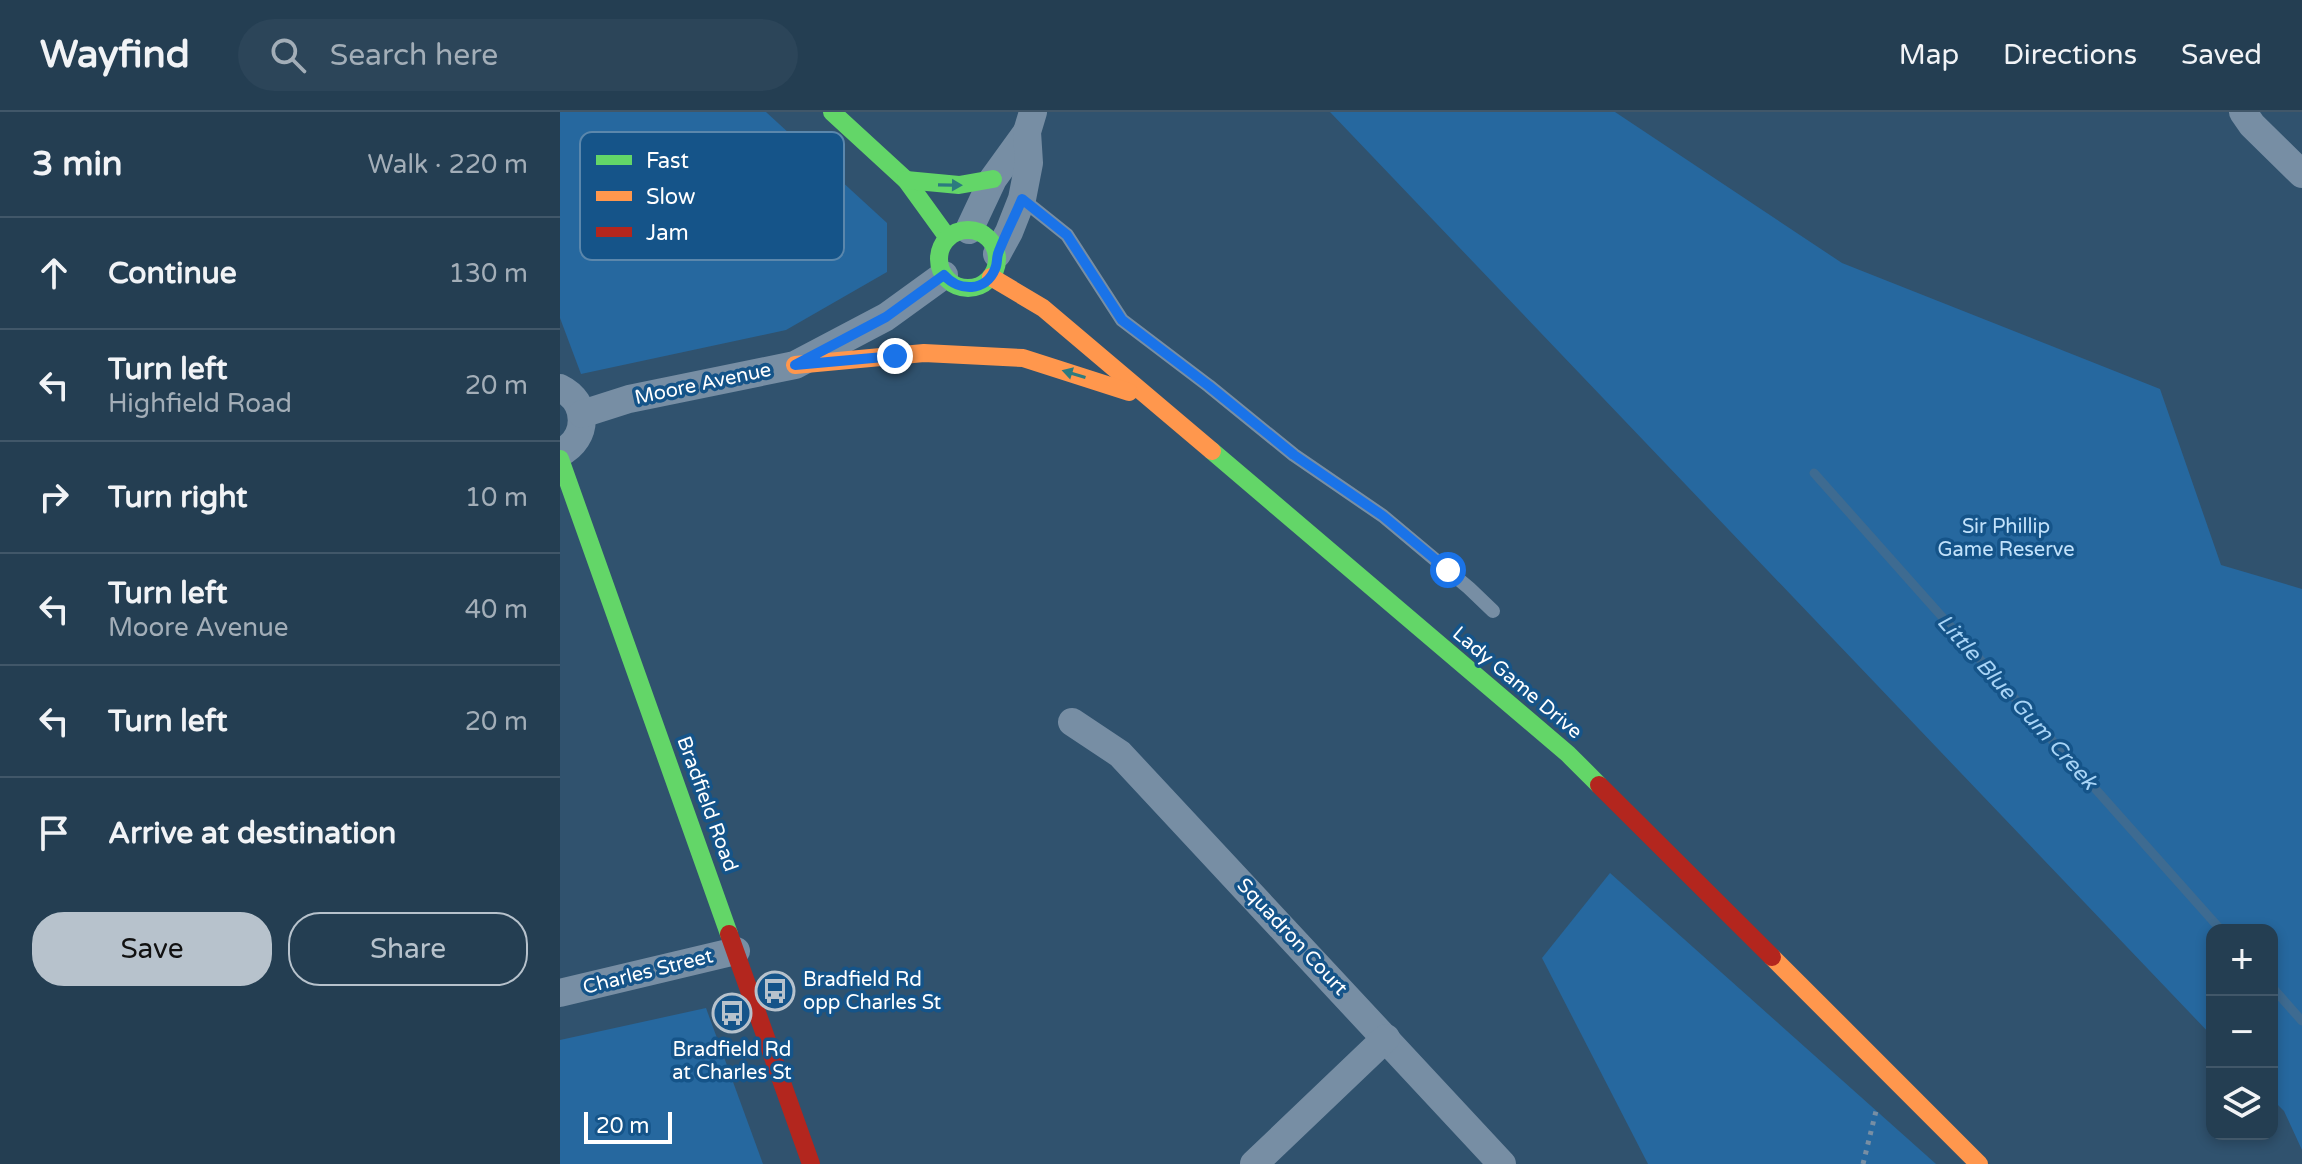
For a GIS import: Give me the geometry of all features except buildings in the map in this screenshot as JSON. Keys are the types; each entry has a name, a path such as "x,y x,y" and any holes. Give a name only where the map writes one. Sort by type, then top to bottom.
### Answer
{"main road":[{"path":"832,112 959,234"},
{"path":"906,180 948,187 993,179"},
{"path":"959,234 985,235 995,246 994,265 984,283 967,288 951,282 944,275 939,256 942,247 959,234"},
{"name":"Lady Game Drive","path":"994,265 1568,754 1979,1164"},
{"path":"795,365 924,353 1023,358 1148,398"},
{"name":"Bradfield Road","path":"560,459 811,1164"}],"street":[{"path":"2243,112 2252,125 2302,174"},
{"path":"959,234 1030,122"},
{"path":"994,265 1022,199 1029,163 1030,122"},
{"name":"Moore Avenue","path":"582,414 629,399 795,365 886,317 944,275"},
{"path":"560,388 573,396 582,414 579,435 560,453"},
{"name":"Squadron Court","path":"1072,722 1120,754 1502,1164"},
{"name":"Charles Street","path":"560,993 736,951"},
{"path":"1254,1164 1386,1038"}],"lane":[{"path":"1022,199 1067,235 1122,320 1294,455 1383,516 1493,611"}],"path":[{"path":"1863,1164 1887,1071"}],"green space":[{"path":"560,112 766,112 788,132 580,132 580,260 844,260 844,184 887,223 887,272 786,330 581,374 560,318"},
{"name":"Sir Phillip Game Reserve","path":"1330,112 1615,112 1842,263 2160,389 2221,565 2302,589 2302,1150 2284,1111 2278,1105 2278,924 2206,924 2206,1030"},
{"path":"1610,873 1936,1164 1648,1164 1542,958"},
{"path":"706,1008 763,1164 560,1164 560,1040"}],"waterway":[{"name":"Little Blue Gum Creek","path":"1814,473 2216,924"},
{"name":"Little Blue Gum Creek","path":"2278,994 2302,1021"}],"traffic: fast":[{"path":"832,112 906,180 948,238"},
{"path":"906,180 959,185 993,179"},
{"path":"968,230 979,232 988,239 995,248 997,259 995,270 988,279 979,286 968,288 957,286 948,279 941,270 939,259 941,248 948,239 957,232 968,230"},
{"path":"1212,451 1568,754 1599,785"},
{"path":"560,459 729,934"}],"traffic: slow":[{"path":"991,277 1043,308 1212,451"},
{"path":"795,365 924,353 1023,358 1129,392"},
{"path":"1772,957 1979,1164"}],"traffic: jam":[{"path":"1599,785 1772,957"},
{"path":"729,934 811,1164"}],"place":[{"name":"Bradfield Rd opp Charles St","path":"775,991"},
{"name":"Bradfield Rd at Charles St","path":"732,1013"}],"route":[{"path":"895,356 795,365 886,317 944,275 958,286 967,288 984,283 995,270 997,254 1022,199 1067,235 1122,320 1294,455 1383,516 1448,570"}]}
